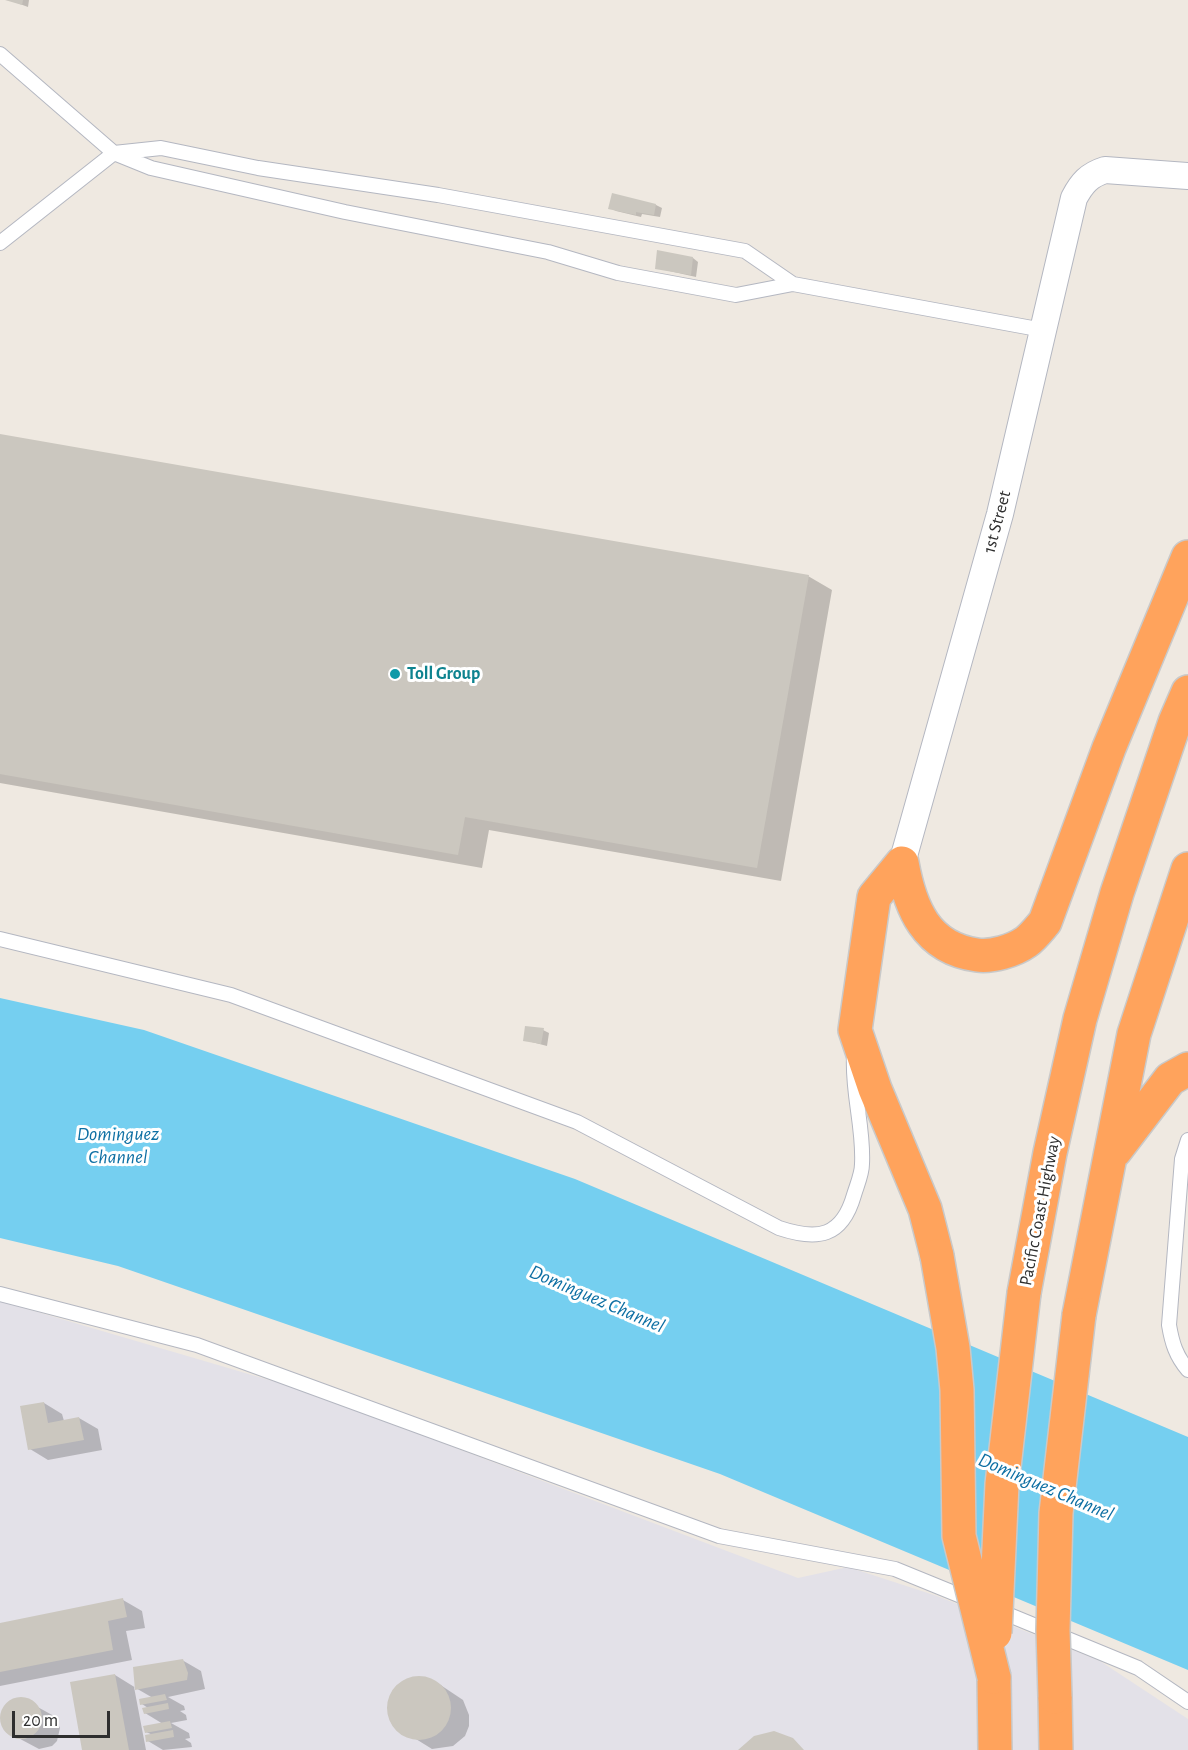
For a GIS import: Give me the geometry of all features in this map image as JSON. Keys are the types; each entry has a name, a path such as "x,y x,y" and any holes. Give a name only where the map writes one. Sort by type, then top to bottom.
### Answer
{"highway":[{"path":"902,863 907,890 918,914 938,941 954,950 984,956 998,954 1025,943 1045,922 1109,748 1188,557"},
{"name":"Pacific Coast Highway","path":"994,1750 994,1677 1002,1484 1024,1293 1050,1153 1080,1019 1117,893 1175,722 1188,692"},
{"path":"902,863 874,897 855,1030 875,1089 925,1209 937,1256 953,1348 957,1390 959,1536 994,1677"},
{"path":"1056,1750 1053,1630 1056,1513 1079,1315 1111,1161 1134,1034 1188,868"},
{"path":"1111,1161 1170,1079 1188,1069"}],"street":[{"name":"1st Street","path":"902,863 1000,514 1074,198 1085,180 1094,173 1105,170 1188,176"}],"lane":[{"path":"0,54 114,153 163,171 345,212 548,252 618,273 736,295 794,284 1043,330"},
{"path":"0,243 114,153 161,148 258,168 438,195 745,251 794,284"},
{"path":"0,939 231,995 566,1118 780,1228 803,1235 821,1235 839,1226 849,1211 861,1172 862,1155 853,1084 855,1030"},
{"path":"1188,1140 1182,1159 1169,1325 1172,1345 1179,1360 1188,1370"},
{"path":"0,1294 197,1345 719,1536 895,1569 1138,1668 1188,1702"}],"shaded area":[{"path":"0,1301 303,1390 798,1578 848,1567 937,1596 1100,1661 1188,1719 1188,1750 0,1750"}],"water":[{"name":"Dominguez Channel","path":"0,998 144,1030 575,1179 1188,1437 1188,1670 720,1474 118,1266 0,1238"}],"building":[{"path":"5,0 23,0 22,5"},
{"path":"612,193 656,204 654,215 636,212 636,215 608,209"},
{"path":"657,250 693,257 691,275 655,269"},
{"name":"Toll Group","path":"0,434 809,575 757,868 465,817 458,855 0,774"},
{"path":"525,1026 544,1028 541,1044 523,1041"},
{"path":"44,1402 48,1423 79,1417 84,1440 28,1450 20,1406"},
{"path":"123,1598 127,1617 108,1621 113,1650 0,1672 0,1623"},
{"path":"183,1659 188,1673 187,1680 135,1690 133,1667"},
{"path":"115,1674 129,1750 82,1750 70,1682"},
{"path":"419,1676 437,1682 445,1690 451,1708 445,1726 437,1734 419,1740 401,1734 393,1726 387,1708 393,1690 401,1682"},
{"path":"165,1694 167,1700 140,1705 139,1699"},
{"path":"21,1697 36,1703 42,1718 36,1733 21,1739 6,1733 0,1718 6,1703"},
{"path":"168,1703 169,1709 144,1714 142,1708"},
{"path":"170,1721 172,1728 145,1733 143,1726"},
{"path":"173,1730 174,1737 146,1742 145,1735"},
{"path":"774,1731 793,1738 804,1750 738,1750 754,1736"}],"place":[{"name":"Toll Group","path":"395,674"}]}
